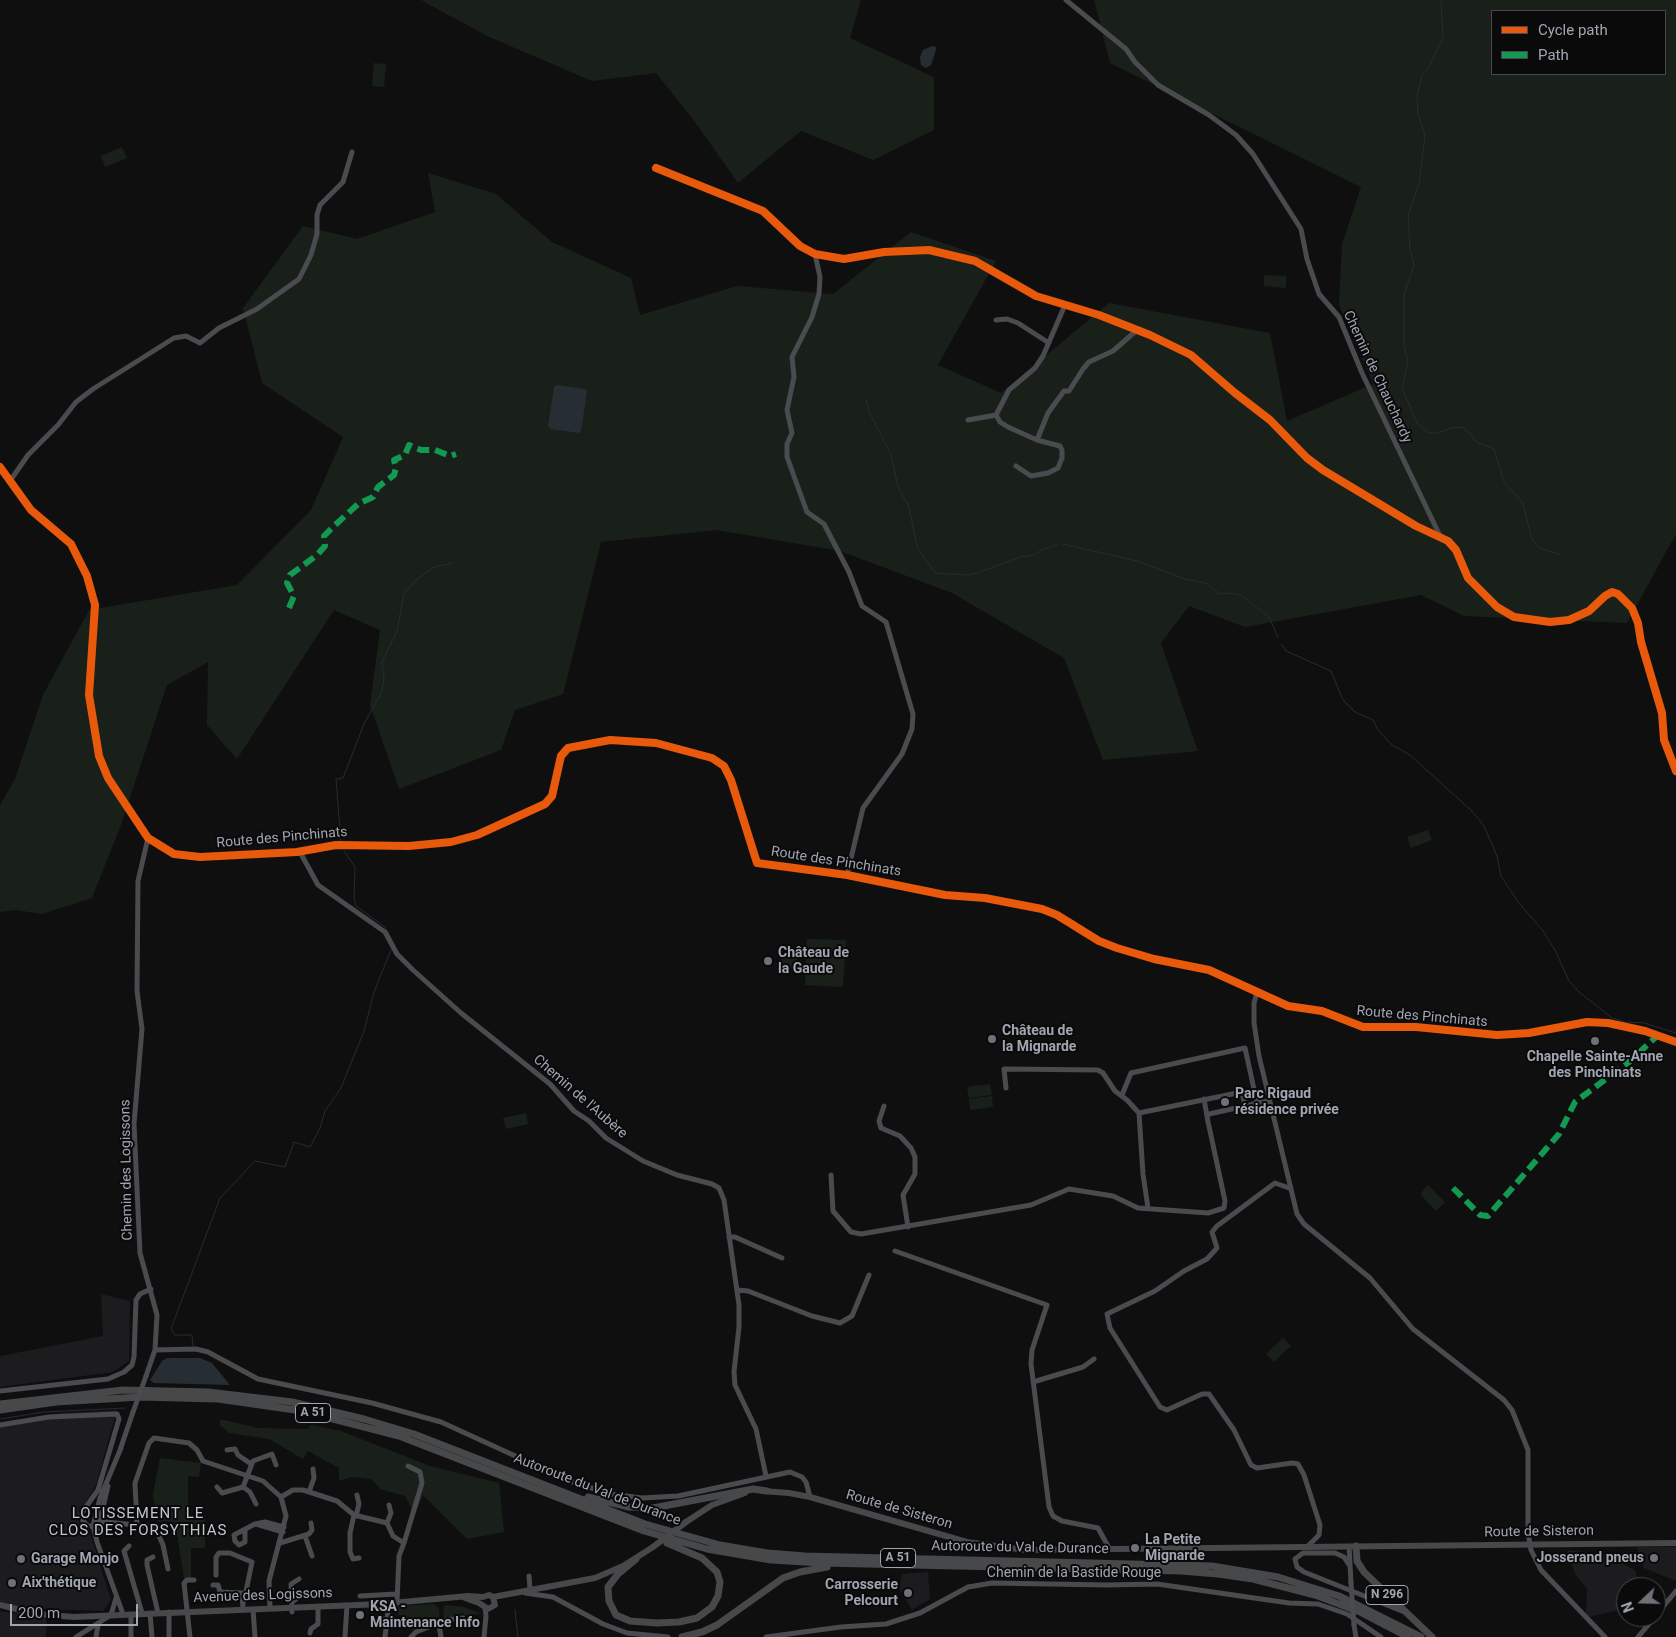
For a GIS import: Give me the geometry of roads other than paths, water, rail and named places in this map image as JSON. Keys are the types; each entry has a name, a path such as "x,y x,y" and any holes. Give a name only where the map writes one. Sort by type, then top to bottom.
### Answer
{"highway":[{"name":"Autoroute du Val de Durance","path":"0,1404 123,1390 255,1396 329,1410 436,1442 644,1524 720,1545 767,1553 805,1556 1179,1564 1229,1568 1278,1577 1339,1596 1361,1605 1422,1637"},
{"name":"Autoroute du Val de Durance","path":"0,1410 91,1399 151,1397 218,1399 302,1411 399,1436 464,1459 609,1518 707,1549 771,1560 1181,1571 1252,1579 1338,1602 1408,1637"},
{"path":"436,1442 465,1450 592,1499 629,1507 653,1508 752,1489 767,1491"},
{"path":"609,1518 630,1529 702,1558 717,1572 720,1582 718,1596 707,1612 689,1620 656,1624 626,1620 613,1611 608,1601 607,1591 614,1578 636,1559"},
{"name":"N 296","path":"1353,1548 1360,1567 1432,1637"},
{"path":"682,1637 709,1629 726,1620 777,1581 809,1569 828,1567 960,1566"}],"main road":[{"name":"Route de Sisteron","path":"545,1586 594,1578 636,1559 705,1509 724,1500 745,1494 767,1491 810,1497 938,1534 990,1546 1025,1550 1676,1544"},
{"name":"Route de Sisteron","path":"1274,1547 1353,1548"},
{"path":"483,1597 486,1607 504,1594 545,1586"},
{"name":"Avenue des Logissons","path":"2,1606 56,1616 389,1603 483,1597 487,1595 495,1599"},
{"name":"Avenue des Logissons","path":"461,1597 486,1607"}],"street":[{"name":"Chemin de Chauchardy","path":"1066,0 1126,49 1135,62 1158,85 1209,115 1236,135 1253,154 1301,229 1307,259 1319,294 1339,317 1362,373 1440,536"},
{"path":"10,481 28,455 58,425 76,402 93,389 174,338 186,336 200,343 219,328 257,308 299,279 311,255 316,234 316,214 320,205 344,182 352,152"},
{"path":"656,168 763,211 800,246 815,254 844,259 884,252 936,252 975,261 1018,287 1137,330 1192,356 1270,420 1307,458 1328,474 1416,526 1440,536 1456,550 1468,578 1497,607 1514,617 1550,622 1569,620 1589,611 1604,596 1612,592 1626,600 1632,608 1638,623 1641,642 1662,713 1664,740 1676,771"},
{"path":"815,254 820,277 819,294 812,317 792,357 794,377 787,410 792,433 787,444 787,457 806,512 824,524 849,572 862,606 886,622 914,714 912,729 902,754 863,808 847,875"},
{"path":"996,415 1009,390 1035,368 1049,343 1065,305"},
{"path":"996,320 1007,318 1049,343"},
{"path":"1037,440 1048,413 1064,391 1069,391 1089,362 1113,351 1137,330"},
{"path":"996,415 1000,422 1037,440 1060,446 1062,450 1062,458 1058,468 1048,473 1031,476 1016,466"},
{"path":"968,420 996,415"},
{"name":"Route des Pinchinats","path":"0,467 31,510 71,544 87,576 95,605 89,694 99,756 108,778 148,838 165,850 188,857 300,852 336,845 426,845 451,842 476,835 550,800 560,756 568,748 610,740 626,740 674,747 718,761 731,780 757,863 847,875 945,895 988,899 1042,909 1058,915 1099,941 1117,948 1154,959 1209,970 1288,1006 1322,1011 1363,1027 1416,1027 1497,1035 1528,1033 1587,1022 1608,1023 1645,1031 1676,1042"},
{"name":"Chemin des Logissons","path":"121,1448 155,1350 157,1315 139,1246 140,1219 134,1140 142,1037 137,992 138,881 148,838"},
{"name":"Chemin de l'Aubère","path":"300,852 318,885 384,932 397,954 413,970 461,1013 550,1084 574,1111 589,1121 606,1138 643,1161 677,1175 712,1184 719,1188 723,1196 737,1290 739,1327 734,1379 740,1398 756,1429 766,1476"},
{"path":"1257,992 1254,1003 1254,1023 1268,1100 1297,1214 1304,1224 1370,1278 1413,1329 1504,1400 1512,1410 1528,1450 1530,1544 1541,1570 1605,1637"},
{"path":"1122,1095 1131,1073 1245,1048 1257,1103"},
{"path":"1006,1088 1004,1069 1090,1069 1103,1073 1112,1088 1122,1095 1139,1113 1143,1174 1148,1208"},
{"path":"1139,1113 1242,1092 1245,1106"},
{"path":"831,1175 833,1211 851,1232 874,1233 979,1212 1031,1205 1069,1189 1113,1196 1138,1208 1208,1213 1224,1208 1225,1201 1204,1099"},
{"path":"1207,1117 1209,1114 1268,1100"},
{"path":"884,1106 879,1121 881,1128 900,1136 911,1148 915,1157 915,1174 902,1195 908,1227"},
{"path":"1289,1188 1275,1183 1217,1226 1212,1232 1216,1248 1207,1260 1140,1299 1107,1314 1110,1328 1160,1407 1167,1410 1202,1394 1209,1394 1234,1430 1251,1465 1257,1468 1292,1463 1298,1464 1304,1475 1320,1525 1319,1535 1308,1546"},
{"path":"729,1238 734,1237 782,1258"},
{"path":"895,1252 1047,1305 1032,1350 1031,1364 1046,1484 1053,1516 1062,1521 1098,1528 1109,1548"},
{"path":"737,1290 748,1291 812,1316 840,1323 852,1316 869,1275"},
{"path":"0,1391 108,1379 124,1372 132,1365 134,1357 136,1300 140,1294 151,1289"},
{"path":"155,1350 208,1352 258,1379 372,1403 441,1422 570,1481 610,1494 642,1498 678,1496 782,1472 796,1473 806,1482 810,1497"},
{"path":"1033,1382 1083,1367 1094,1360"},
{"path":"0,1425 49,1417 117,1414 119,1419 98,1490 82,1511 82,1518 85,1524 114,1523 153,1526 157,1529 168,1569"},
{"path":"137,1525 135,1483 150,1440 189,1443 203,1461 246,1474 263,1482 281,1497 286,1516 270,1581 270,1608"},
{"path":"96,1524 121,1448"},
{"path":"121,1448 100,1498 96,1524 97,1542 122,1614"},
{"path":"227,1450 235,1449 238,1455 251,1464"},
{"path":"243,1487 246,1474 254,1461 272,1454 276,1465"},
{"path":"397,1602 399,1556 422,1483 420,1472 408,1466"},
{"path":"309,1492 314,1478 313,1469"},
{"path":"217,1487 222,1493 243,1487"},
{"path":"243,1487 250,1492 256,1504"},
{"path":"281,1497 293,1490 309,1492 337,1501 355,1516 387,1523"},
{"path":"357,1495 359,1504 350,1533 350,1552 353,1559 359,1558"},
{"path":"389,1505 391,1513 387,1523 393,1536 404,1543"},
{"path":"280,1543 310,1533 311,1523"},
{"path":"245,1530 255,1524 284,1529"},
{"path":"305,1536 312,1556"},
{"path":"128,1546 124,1551 146,1613 152,1637"},
{"path":"1353,1548 1350,1566 1356,1637"},
{"path":"1350,1566 1344,1557 1335,1552 1303,1553 1295,1559 1297,1567 1304,1572 1405,1612"},
{"path":"216,1575 216,1557 219,1553 230,1554 252,1562 243,1609"},
{"path":"153,1557 147,1560 147,1565 158,1613"},
{"path":"529,1576 530,1588"},
{"path":"292,1607 291,1584 299,1579"},
{"path":"190,1637 184,1583 194,1580"},
{"name":"Chemin de la Bastide Rouge","path":"766,1637 841,1627 870,1626 902,1620 920,1614 968,1587 992,1583 1157,1584 1289,1603 1318,1604 1347,1614 1381,1637"},
{"path":"213,1585 218,1585 220,1592 239,1591 244,1601"},
{"path":"545,1586 553,1597 603,1624 627,1633 668,1637"},
{"path":"1666,1602 1676,1590"},
{"path":"504,1594 526,1593 553,1597"},
{"path":"76,1637 111,1615 116,1605 116,1594"},
{"path":"292,1607 301,1595 322,1594"},
{"path":"360,1596 396,1594"},
{"path":"385,1637 389,1603"},
{"path":"346,1637 347,1605"},
{"path":"310,1633 311,1629 318,1624 318,1606"},
{"path":"484,1637 486,1607"},
{"path":"253,1609 255,1637"},
{"path":"169,1612 169,1637"},
{"path":"131,1614 131,1637"},
{"path":"411,1637 416,1632 436,1624 439,1625 445,1620 463,1618"},
{"path":"372,1620 387,1619"},
{"path":"96,1637 98,1624"},
{"path":"439,1625 441,1637"},
{"path":"1638,1637 1646,1627"}],"waterway":[{"path":"1441,0 1443,38 1428,69 1422,75 1417,96 1418,114 1425,136 1419,184 1408,215 1410,249 1414,265 1404,294 1404,346 1408,362 1402,388 1417,423 1428,433 1437,433 1462,427 1470,433 1475,441 1494,449 1504,482 1523,503 1532,539 1539,548 1559,554"},
{"path":"866,399 870,414 891,454 898,487 909,507 917,547 935,573 967,575 977,573 1021,557 1034,555 1058,544"},
{"path":"1063,544 1137,561 1185,579 1206,583 1220,594 1231,593 1242,596 1269,617 1278,637"},
{"path":"341,843 336,779 343,778 364,724 382,691 384,678 382,662 397,631 404,593 416,580 434,567 453,563"},
{"path":"1281,644 1286,651 1331,671 1343,700 1355,712 1373,720 1378,730 1392,745 1410,755 1472,811 1484,826 1497,856 1501,876 1518,902 1543,931 1555,950 1569,981 1579,992 1612,1018 1625,1022 1644,1023 1676,1033"},
{"path":"344,851 355,867 354,898 356,906 385,927 392,940"},
{"path":"193,1346 192,1335 175,1335 171,1329 220,1198 255,1161 285,1167 294,1142 310,1147 320,1128 325,1111 341,1088 364,1031 374,992 391,950"},
{"path":"0,1419 44,1412 125,1408"},
{"path":"515,1610 518,1637"}],"place":[{"name":"Château de la Gaude","path":"768,961"},
{"name":"Château de la Mignarde","path":"992,1039"},
{"name":"Chapelle Sainte-Anne des Pinchinats","path":"1595,1041"},
{"name":"Parc Rigaud résidence privée","path":"1225,1102"},
{"name":"La Petite Mignarde","path":"1135,1548"},
{"name":"Josserand pneus","path":"1654,1558"},
{"name":"Garage Monjo","path":"21,1559"},
{"name":"Aix'thétique","path":"12,1583"},
{"name":"Carrosserie Pelcourt","path":"908,1593"},
{"name":"KSA - Maintenance Info","path":"360,1615"}],"district":[{"name":"LOTISSEMENT LE CLOS DES FORSYTHIAS","path":"138,1522"}]}
